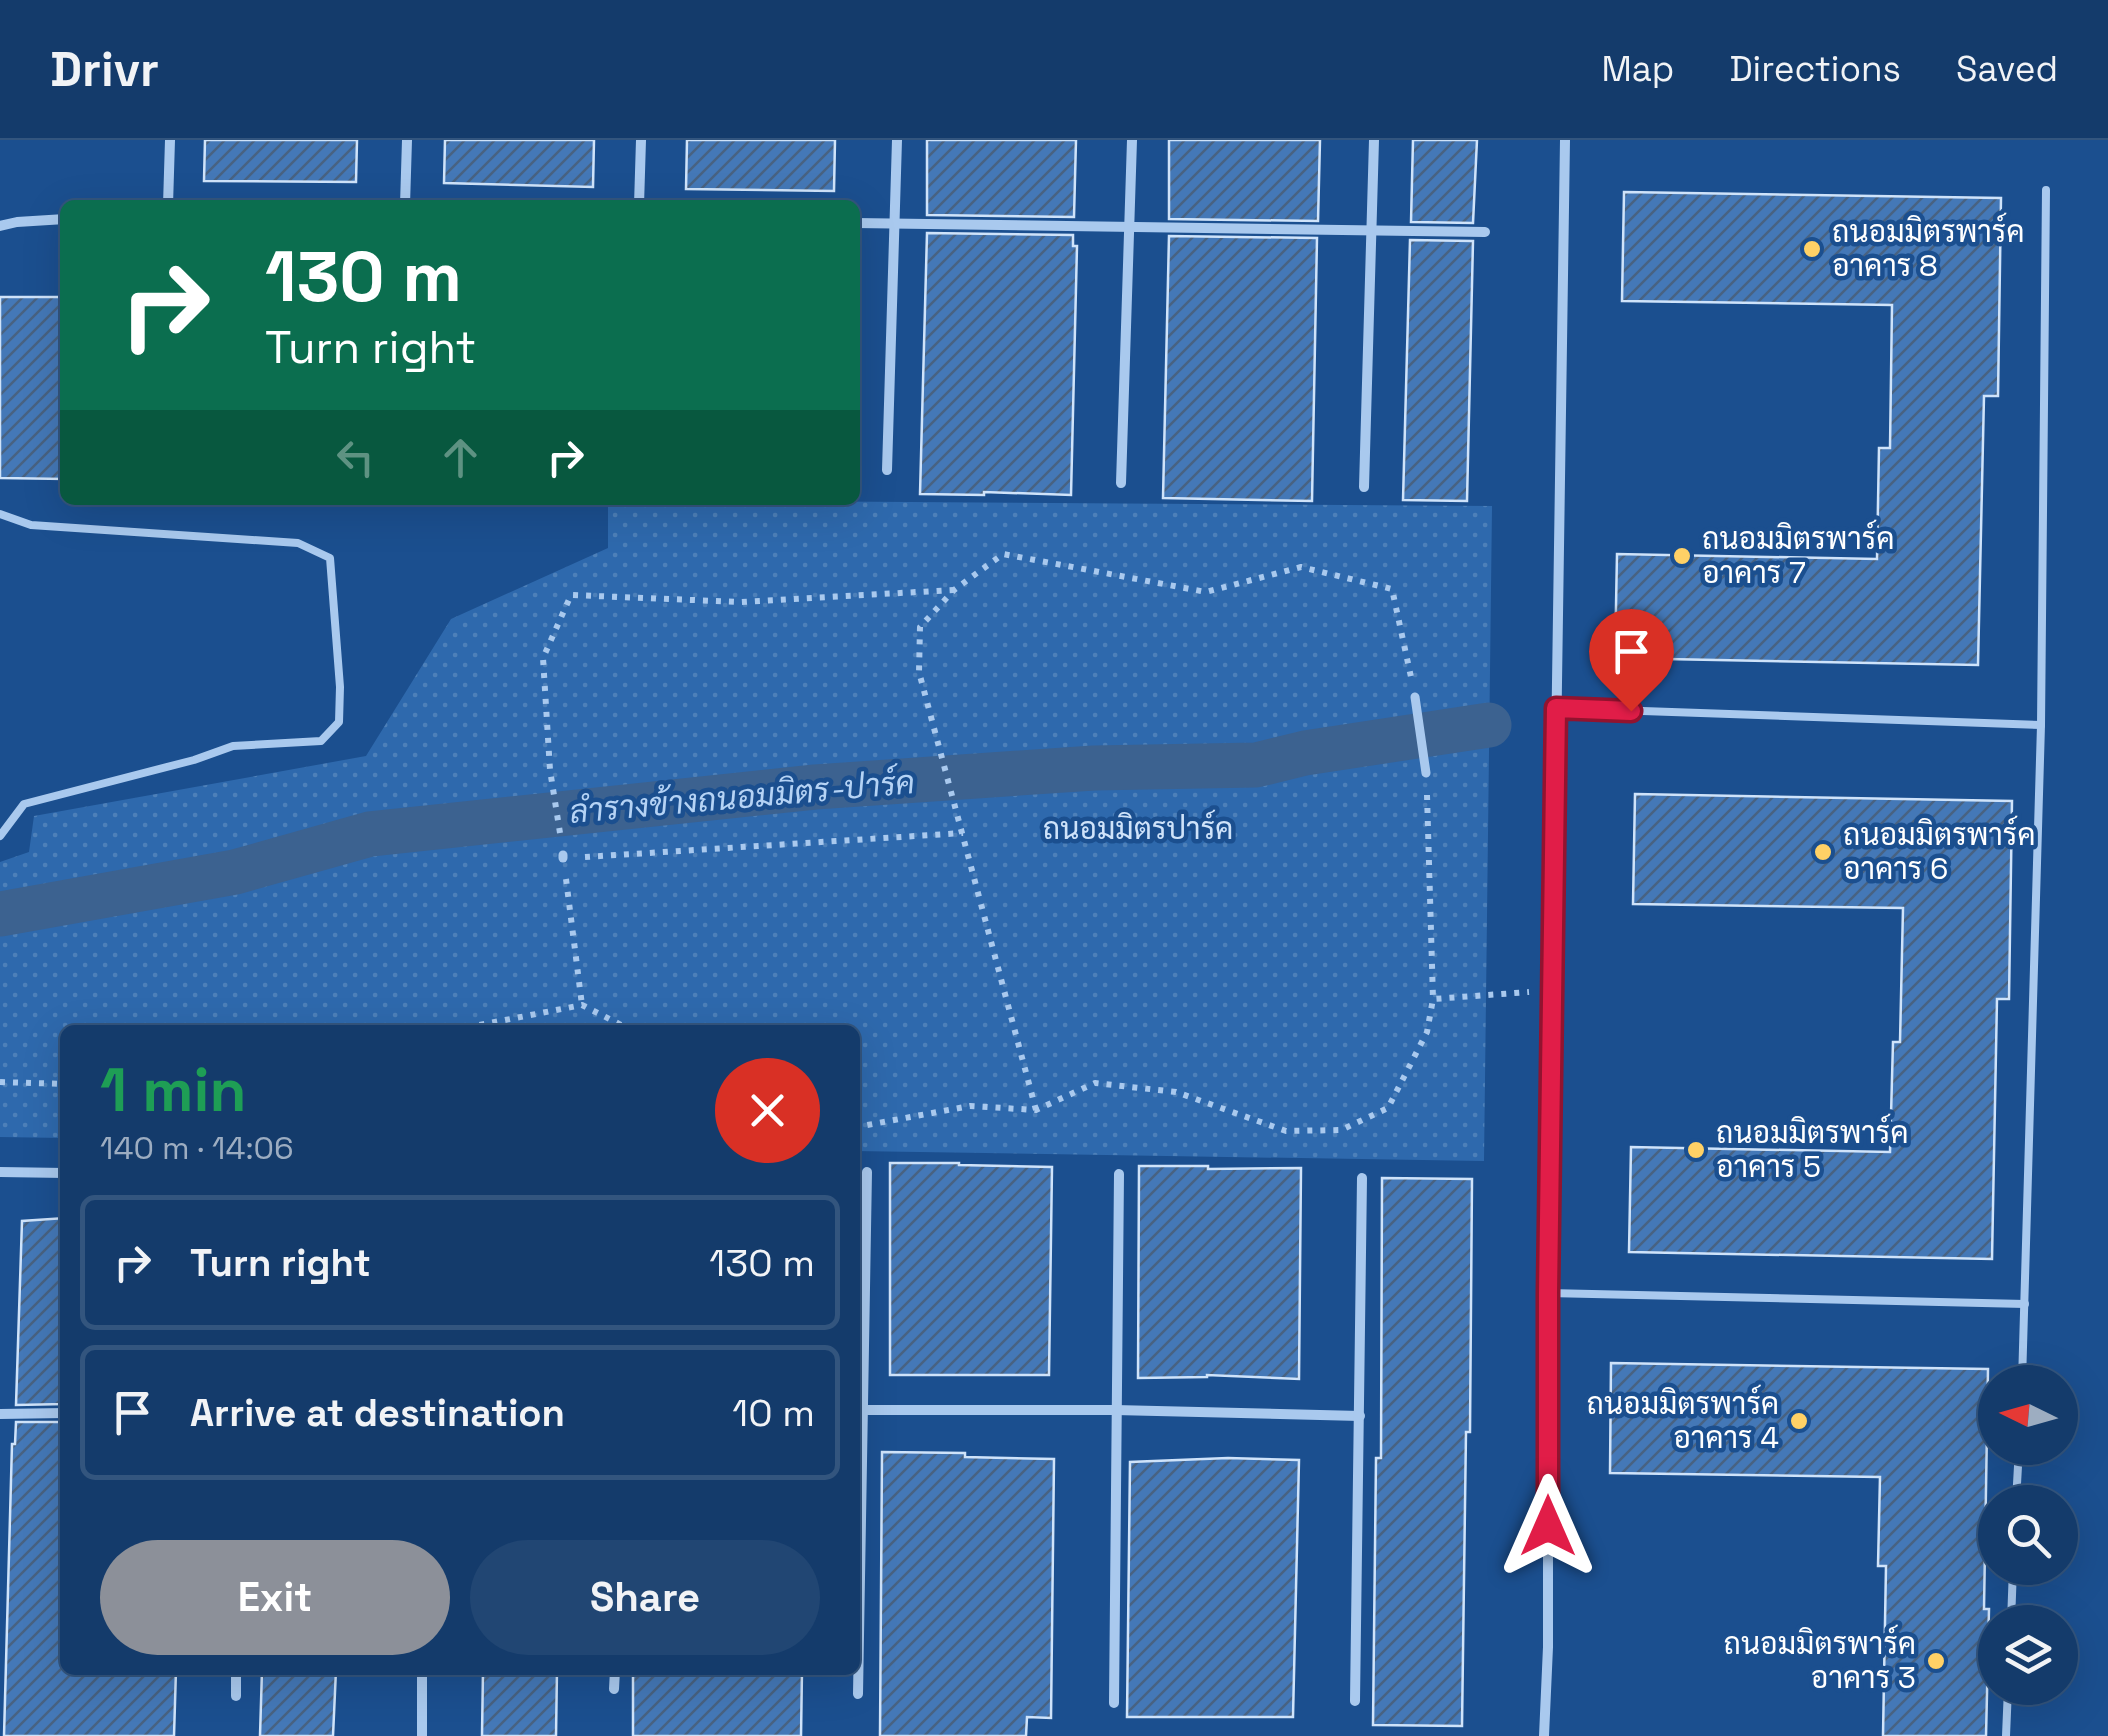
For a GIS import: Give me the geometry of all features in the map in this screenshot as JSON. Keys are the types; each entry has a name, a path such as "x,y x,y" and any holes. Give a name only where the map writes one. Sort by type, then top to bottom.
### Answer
{"street":[{"path":"168,200 170,140"},
{"path":"405,200 407,140"},
{"path":"639,200 642,140"},
{"path":"887,470 897,140"},
{"path":"1121,483 1132,140"},
{"path":"1364,487 1374,140"},
{"path":"1544,1736 1565,140"},
{"path":"0,226 60,219"},
{"path":"860,223 1485,232"},
{"path":"1415,698 1426,774"},
{"path":"0,1172 60,1173"},
{"path":"867,1172 860,1410 1115,1410 1360,1416"},
{"path":"1114,1703 1119,1174"},
{"path":"1355,1701 1362,1178"},
{"path":"0,1414 60,1414"},
{"path":"236,1675 236,1696"},
{"path":"422,1675 422,1736"},
{"path":"614,1675 614,1689"},
{"path":"858,1675 858,1694"}],"lane":[{"path":"2023,1365 2041,725 2046,190"},
{"path":"0,514 31,526 298,542 330,558 340,722 321,741 233,746 194,760 24,804 0,836"},
{"path":"1556,708 2041,725"},
{"path":"1548,1293 2025,1304"},
{"path":"2006,1736 2007,1705"}],"path":[{"path":"1036,1110 919,672 920,627 954,590 1002,554 1206,592 1301,567 1392,589 1415,698"},
{"path":"582,1006 550,770 543,658 571,595 741,602 954,590"},
{"path":"860,1125 970,1106 1036,1110 1095,1082 1176,1092 1286,1131 1340,1130 1388,1108 1426,1032 1433,998 1426,774"},
{"path":"563,857 962,834"},
{"path":"1433,998 1552,991"},
{"path":"481,1025 582,1006 621,1025"},
{"path":"0,1082 60,1084"}],"green space":[{"name":"ถนอมมิตรปาร์ค","path":"860,502 1492,506 1484,1161 860,1151 860,1025 60,1025 60,1138 0,1137 0,862 29,852 34,816 366,756 451,619 608,548 608,505 860,505"}],"building":[{"path":"205,140 357,140 356,182 204,181"},
{"path":"445,140 594,140 593,187 444,183"},
{"path":"687,140 835,140 834,191 686,189"},
{"path":"927,140 1076,140 1074,217 927,215"},
{"path":"1169,140 1320,140 1318,221 1169,219"},
{"path":"1413,140 1477,140 1473,223 1411,222"},
{"path":"1624,192 2001,198 1998,396 1984,396 1978,665 1615,658 1617,554 1877,559 1879,448 1890,448 1892,305 1622,301"},
{"path":"927,233 1073,235 1073,246 1077,246 1071,495 920,494"},
{"path":"1169,236 1317,238 1312,501 1163,498"},
{"path":"1410,240 1473,241 1467,501 1403,500"},
{"path":"0,297 60,297 60,479 0,478"},
{"path":"1635,794 2012,801 2009,999 1997,999 1992,1259 1629,1252 1631,1147 1890,1152 1893,1042 1900,1042 1903,908 1633,904"},
{"path":"890,1163 1052,1167 1049,1375 890,1375"},
{"path":"1139,1166 1301,1168 1299,1379 1207,1375 1138,1378"},
{"path":"1382,1178 1472,1179 1462,1726 1373,1725 1376,1458 1381,1458"},
{"path":"60,1218 60,1404 16,1405 22,1221"},
{"name":"ถนอมมิตรพาร์ค อาคาร 4","path":"1611,1363 1978,1369 1978,1465 1986,1465 1986,1485 1978,1485 1978,1585 1984,1585 1984,1605 1978,1605 1978,1705 1987,1705 1986,1736 1883,1736 1886,1566 1878,1566 1880,1477 1610,1473"},
{"path":"16,1422 60,1422 60,1675 176,1675 174,1736 4,1736"},
{"path":"882,1452 1054,1459 1051,1718 1027,1717 1026,1736 880,1736"},
{"path":"1299,1460 1293,1717 1127,1717 1130,1462"},
{"path":"262,1675 336,1675 333,1736 260,1736"},
{"path":"483,1675 557,1675 556,1736 482,1736"},
{"path":"633,1675 802,1675 801,1736 633,1736"}],"waterway":[{"name":"ลำรางข้างถนอมมิตร-ปาร์ค","path":"0,914 235,872 370,834 815,787 1094,768 1256,765 1305,753 1489,725"}],"place":[{"name":"ถนอมมิตรพาร์ค อาคาร 8","path":"1812,249"},
{"name":"ถนอมมิตรพาร์ค อาคาร 7","path":"1682,556"},
{"name":"ถนอมมิตรพาร์ค อาคาร 6","path":"1823,852"},
{"name":"ถนอมมิตรพาร์ค อาคาร 5","path":"1696,1150"},
{"name":"ถนอมมิตรพาร์ค อาคาร 4","path":"1799,1421"},
{"name":"ถนอมมิตรพาร์ค อาคาร 3","path":"1936,1661"}],"route":[{"path":"1548,1526 1556,708 1631,711"}]}
